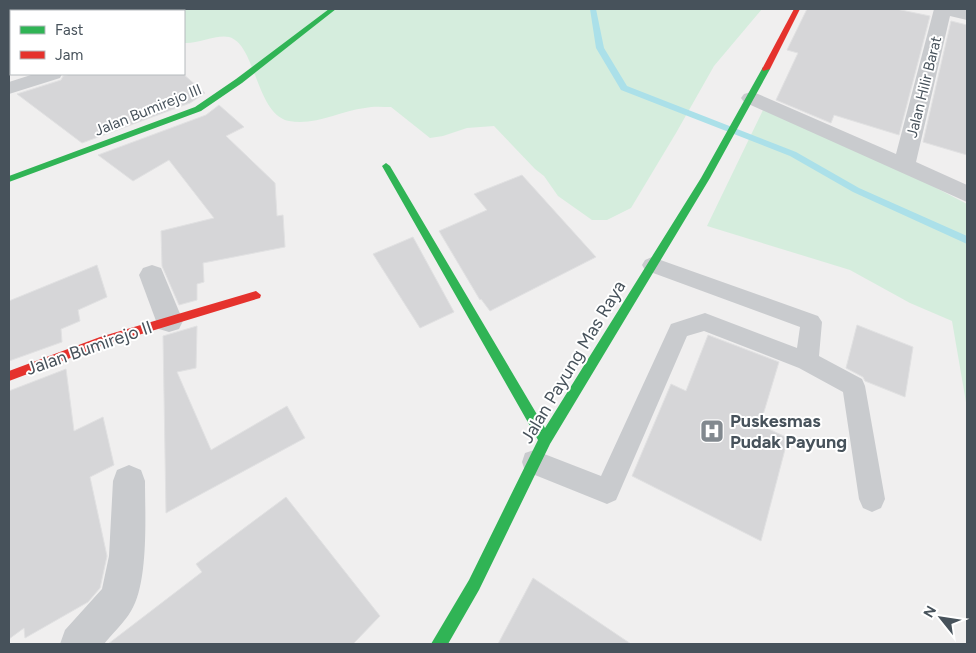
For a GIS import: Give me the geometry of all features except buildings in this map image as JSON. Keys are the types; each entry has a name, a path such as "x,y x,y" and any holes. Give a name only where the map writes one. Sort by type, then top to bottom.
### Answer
{"street":[{"name":"Jalan Bumirejo III","path":"9,180 198,109 239,81 333,9"},
{"name":"Jalan Payung Mas Raya","path":"439,644 474,585 545,440 706,178 750,101 797,9"},
{"path":"943,9 967,15"},
{"name":"Jalan Hilir Barat","path":"904,165 943,9"},
{"path":"9,88 49,75"},
{"path":"750,101 904,165 967,194"},
{"path":"386,166 545,440"},
{"name":"Jalan Bumirejo II","path":"152,275 169,321"},
{"name":"Jalan Bumirejo II","path":"9,376 60,355 256,295"},
{"path":"80,644 118,598 127,556 129,481"}],"lane":[{"path":"652,265 811,322 807,361"},
{"path":"534,462 607,491 679,330 704,322 807,361 854,386 872,499"}],"green space":[{"path":"762,9 714,66 631,208 607,220 592,220 558,196 544,176 494,126 467,128 430,138 391,107 368,107 299,122 289,121 278,116 263,94 245,52 238,42 224,36 185,43 185,10 170,10"},
{"path":"764,108 894,166 967,204 967,408 952,321 910,303 850,270 707,226"}],"waterway":[{"path":"593,9 600,48 624,88 793,154 856,190 967,240"}],"traffic: fast":[{"path":"9,179 198,109 239,81 333,9"},
{"path":"439,644 474,585 545,440 705,178 766,69"},
{"path":"386,166 545,440"}],"traffic: jam":[{"path":"766,69 797,9"},
{"path":"9,376 100,342 256,295"}],"place":[{"name":"Puskesmas Pudak Payung","path":"712,431"}]}
